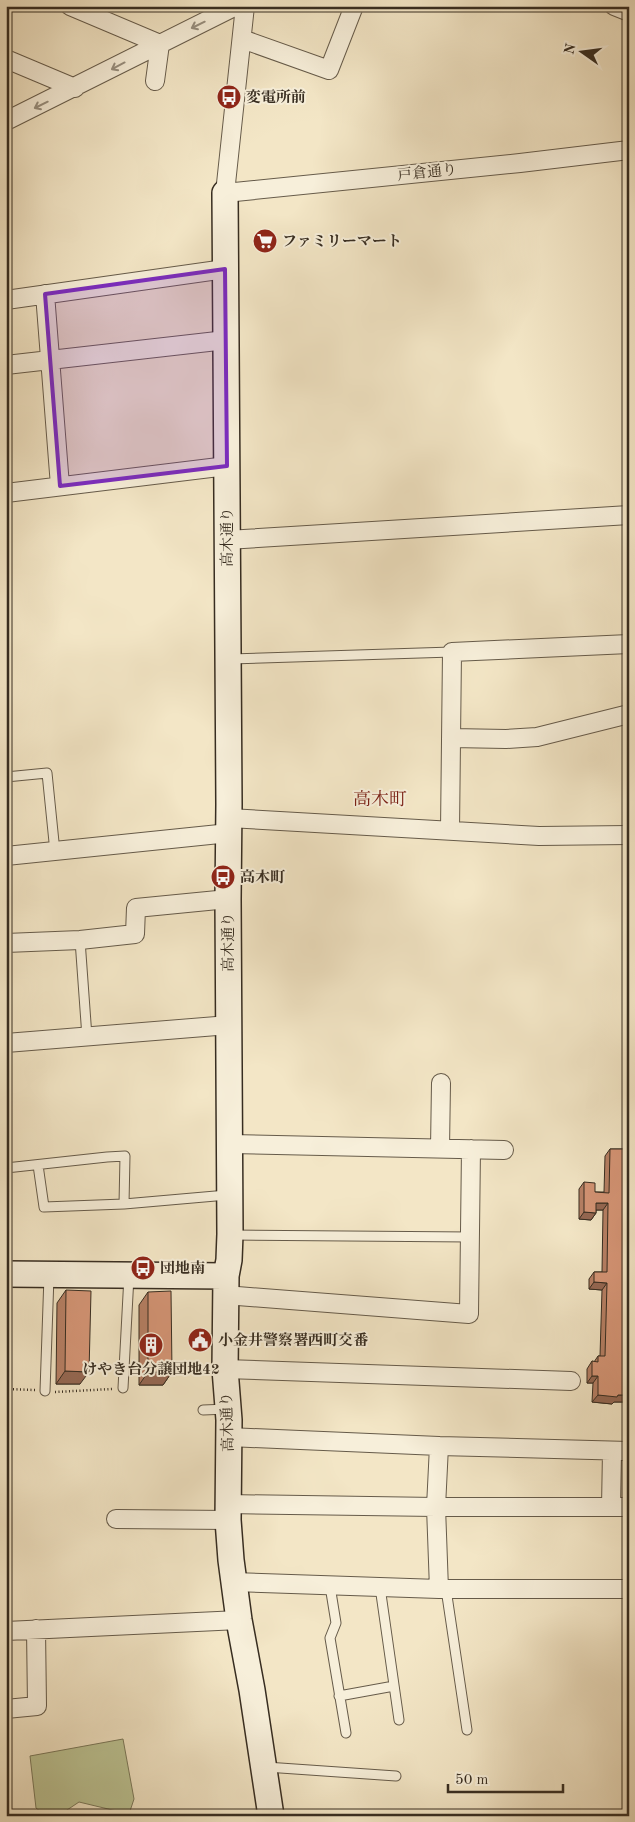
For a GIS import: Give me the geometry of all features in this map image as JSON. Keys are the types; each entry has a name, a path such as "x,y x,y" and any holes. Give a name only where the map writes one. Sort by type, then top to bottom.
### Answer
{"street":[{"path":"70,6 160,44"},
{"path":"6,121 236,6"},
{"name":"高木通り","path":"245,6 226,193 230,1260 226,1286 225,1369 229,1437 228,1512 233,1582 271,1816"},
{"path":"242,39 329,70 354,6"},
{"path":"614,6 629,12"},
{"path":"155,81 160,44"},
{"path":"6,59 75,88"},
{"name":"戸倉通り","path":"226,193 629,150"},
{"path":"6,300 225,269"},
{"path":"45,294 60,486"},
{"path":"6,365 226,340"},
{"path":"6,493 227,466"},
{"path":"227,540 629,515"},
{"path":"450,830 452,652 629,644"},
{"path":"452,738 506,739 536,737 629,714"},
{"path":"6,856 55,852 229,826 450,830 538,836 629,835"},
{"path":"6,943 80,940 135,934 136,908 228,899"},
{"path":"6,1043 229,1025"},
{"path":"440,1148 441,1082"},
{"path":"230,1144 504,1150"},
{"path":"6,1274 129,1276 469,1314 471,1149"},
{"path":"225,1369 571,1381"},
{"path":"229,1437 620,1451 611,1507"},
{"path":"439,1446 436,1508 442,1589"},
{"path":"116,1519 228,1512 629,1507"},
{"path":"233,1582 442,1589 629,1589"},
{"path":"6,1631 239,1620"},
{"path":"6,1709 37,1706 36,1629"}],"lane":[{"path":"228,660 452,652"},
{"path":"6,777 47,773 55,852"},
{"path":"80,940 87,1037"},
{"path":"6,1168 107,1156 126,1156 124,1204"},
{"path":"38,1165 44,1207 124,1204 230,1195"},
{"path":"230,1234 470,1237"},
{"path":"44,1391 49,1275"},
{"path":"123,1388 129,1276"},
{"path":"203,1410 228,1409"},
{"path":"330,1586 336,1623 330,1638 346,1733"},
{"path":"380,1587 399,1720"},
{"path":"442,1589 467,1730"},
{"path":"339,1696 394,1686"},
{"path":"263,1767 396,1776"}],"path":[{"path":"6,1390 63,1392 123,1388"}],"highlighted area":[{"path":"225,269 227,466 60,486 45,294"}],"green space":[{"path":"123,1739 134,1799 129,1814 79,1802 58,1816 46,1816 36,1808 30,1756"}],"building":[{"path":"610,1149 629,1149 629,1395 618,1395 617,1397 598,1395 598,1376 592,1376 592,1361 598,1362 598,1356 605,1356 607,1283 594,1282 594,1272 607,1272 608,1203 596,1203 596,1213 584,1212 584,1182 595,1183 595,1192 609,1193"},
{"path":"6,1289 11,1289 10,1370 6,1370"},
{"path":"66,1290 91,1291 89,1372 65,1371"},
{"path":"171,1291 172,1372 148,1372 148,1292"}],"place":[{"name":"変電所前","path":"229,97"},
{"name":"ファミリーマート","path":"265,241"},
{"name":"高木町","path":"223,877"},
{"name":"団地南","path":"143,1268"},
{"name":"小金井警察署西町交番","path":"200,1340"},
{"name":"けやき台分譲団地42","path":"151,1345"}],"district":[{"name":"高木町","path":"380,799"}]}
